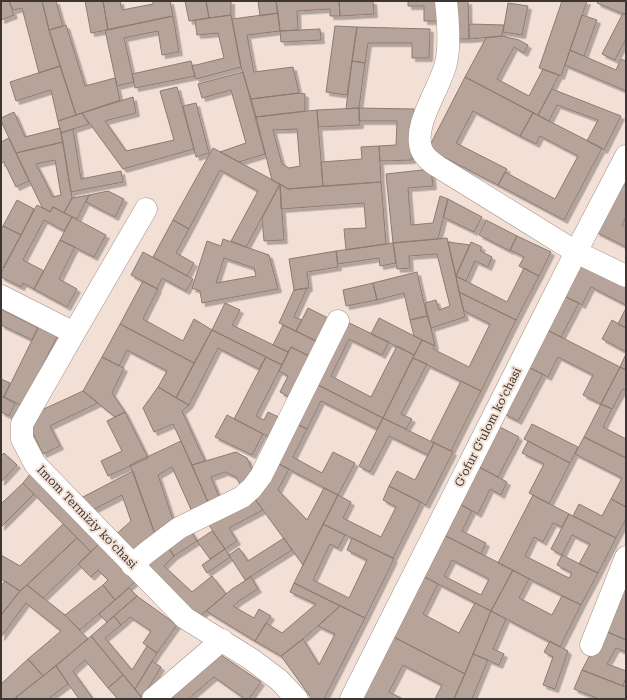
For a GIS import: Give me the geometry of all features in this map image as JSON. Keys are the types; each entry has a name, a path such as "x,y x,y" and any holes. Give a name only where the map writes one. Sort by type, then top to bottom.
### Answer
{"street":[{"path":"446,1 448,37 446,62 438,85 425,113 420,133 422,151 429,160 437,166 576,252 626,276"},
{"name":"Gʻofur Gʻulom koʻchasi","path":"351,699 576,252 626,156"},
{"name":"Imom Termiziy koʻchasi","path":"146,209 25,416 21,430 22,439 35,464 185,618 251,659 279,680 297,699"},
{"path":"1,296 74,333"},
{"path":"132,565 146,552 179,528 242,497 252,488 261,476 338,321"},
{"path":"591,645 626,557"},
{"path":"154,699 222,640"}],"building":[{"path":"1,1 9,1 14,15 1,20"},
{"path":"9,1 42,1 60,66 39,73 22,8 13,10"},
{"path":"42,1 56,1 63,26 49,30"},
{"path":"85,1 103,1 108,30 91,33"},
{"path":"103,1 120,1 122,10 153,4 153,1 170,1 173,16 108,30"},
{"path":"185,1 206,1 209,18 189,21"},
{"path":"206,1 231,1 231,15 209,18"},
{"path":"258,1 276,1 278,13 260,16"},
{"path":"276,1 339,1 340,16 330,16 330,9 297,11 298,30 280,31"},
{"path":"339,1 373,1 374,14 340,16"},
{"path":"408,1 442,1 443,21 424,21 424,6 408,6"},
{"path":"468,1 469,39 454,39 452,2"},
{"path":"562,1 587,1 561,76 539,68"},
{"path":"598,1 626,1 626,15 597,3"},
{"path":"508,3 528,6 522,35 503,32"},
{"path":"278,13 280,31 247,35 254,72 293,67 299,93 251,99 241,67 232,19"},
{"path":"623,13 626,15 626,39 615,60 602,54"},
{"path":"231,15 241,67 196,79 192,66 224,58 218,33 197,35 195,20"},
{"path":"582,15 597,20 584,56 570,50"},
{"path":"173,16 179,52 162,55 158,31 124,38 134,82 117,86 105,30"},
{"path":"469,24 504,25 502,36 469,39"},
{"path":"66,25 85,86 115,78 120,100 76,115 49,30"},
{"path":"335,26 357,27 347,95 326,92"},
{"path":"357,27 430,29 429,58 412,58 412,43 368,43 365,63 352,61"},
{"path":"320,29 321,40 281,42 280,31"},
{"path":"502,36 519,40 528,45 524,53 514,47 497,79 529,96 543,69 559,75 538,115 465,77 486,38"},
{"path":"570,50 616,70 621,59 626,61 626,91 565,65"},
{"path":"191,61 195,76 135,88 132,74"},
{"path":"352,61 365,63 359,108 346,109"},
{"path":"60,66 76,115 58,121 51,90 16,101 10,82"},
{"path":"243,72 265,154 239,162 220,152 246,143 231,90 202,98 198,84"},
{"path":"465,77 533,113 520,136 473,111 456,143 507,169 498,185 428,149"},
{"path":"177,87 194,149 123,169 82,113 133,97 136,113 105,121 126,151 174,140 160,91"},
{"path":"552,89 621,116 604,150 587,141 598,120 557,105 549,121 538,115"},
{"path":"299,93 305,94 305,111 256,117 251,99"},
{"path":"196,103 209,153 196,157 183,106"},
{"path":"359,108 414,109 412,160 380,161 379,146 396,145 397,121 359,121"},
{"path":"359,108 360,125 318,127 317,110"},
{"path":"317,110 323,186 288,189 272,180 256,117","holes":["297,129 300,166 289,168 282,164 273,130"]},
{"path":"14,112 25,137 60,128 63,142 16,153 1,121 1,118"},
{"path":"82,113 89,124 61,133 58,121"},
{"path":"533,113 602,148 564,220 498,185 505,172 555,199 578,156 540,136 536,144 520,136"},
{"path":"73,129 81,179 121,171 123,182 71,192 61,133"},
{"path":"9,138 29,181 16,187 4,162 1,163 1,142"},
{"path":"63,142 72,198 64,213 53,207 50,212 42,207 16,153","holes":["55,160 61,195 53,197 36,164"]},
{"path":"379,146 381,182 323,186 321,162 362,159 361,147"},
{"path":"213,148 280,184 246,247 231,241 258,191 220,170 189,229 173,220"},
{"path":"431,169 433,186 408,188 411,225 433,223 440,196 448,199 438,239 393,243 386,174"},
{"path":"381,182 386,244 346,250 344,229 366,228 364,203 281,209 280,184 288,189"},
{"path":"621,183 626,185 626,217 622,225 626,227 626,247 596,232"},
{"path":"280,184 284,240 264,241 262,218"},
{"path":"108,191 124,199 115,217 86,202 89,195"},
{"path":"89,195 77,219 64,213 72,198"},
{"path":"448,199 482,217 474,232 443,217"},
{"path":"17,200 34,209 21,235 3,226"},
{"path":"37,205 50,212 53,207 72,217 64,231 44,220 23,260 44,271 34,289 23,283 21,287 1,277 1,273"},
{"path":"72,217 106,235 94,257 60,240"},
{"path":"173,220 189,229 176,253 194,263 187,276 153,257"},
{"path":"486,220 517,236 510,251 479,235"},
{"path":"3,226 21,235 3,268 1,267 1,229"},
{"path":"517,236 551,252 539,276 519,266 524,257 510,250"},
{"path":"447,238 465,317 431,328 425,303 436,300 439,310 450,306 437,254 409,256 410,268 397,269 393,243"},
{"path":"223,239 269,255 278,289 202,303 200,291 192,288 207,241 221,246","holes":["224,258 254,268 256,276 216,283"]},
{"path":"60,240 75,247 59,279 77,289 67,307 34,289"},
{"path":"448,242 470,245 456,276"},
{"path":"471,242 482,247 480,251 492,257 488,267 475,261 466,281 456,276"},
{"path":"393,243 396,263 380,266 379,258 338,264 336,251"},
{"path":"336,251 338,267 307,272 309,288 294,290 289,259"},
{"path":"143,252 193,279 186,291 162,278 157,289 131,275"},
{"path":"582,262 626,284 626,305 591,287 582,305 564,296"},
{"path":"524,268 539,276 516,320 459,292 456,276 507,302"},
{"path":"417,272 427,316 410,320 404,293 377,300 373,283"},
{"path":"143,281 158,289 143,319 183,341 194,319 212,330 194,363 120,324"},
{"path":"373,283 377,300 346,306 343,290"},
{"path":"307,288 294,317 302,320 296,331 279,323 294,290"},
{"path":"459,292 516,320 481,391 413,358 422,340 435,346 433,349 469,367 490,324 464,311"},
{"path":"564,296 579,303 561,337 547,330"},
{"path":"225,303 240,310 232,325 288,352 282,365 212,330"},
{"path":"308,308 334,321 322,344 296,331"},
{"path":"626,308 626,328 618,324"},
{"path":"1,309 38,328 32,340 1,325"},
{"path":"427,316 435,346 414,336 410,320"},
{"path":"379,318 422,340 414,355 371,334"},
{"path":"343,320 389,342 382,355 349,339 331,376 371,397 397,346 414,355 383,418 312,382"},
{"path":"612,320 626,328 626,352 602,339"},
{"path":"120,324 194,363 176,398 158,387 167,371 127,350 119,366 102,357"},
{"path":"283,325 322,344 315,359 291,347 288,352 273,345"},
{"path":"39,326 58,335 22,406 4,397"},
{"path":"212,330 266,357 259,369 218,348 189,405 176,398"},
{"path":"547,330 620,367 601,404 583,395 593,375 558,357 548,377 528,367"},
{"path":"291,347 315,359 293,399 280,392 288,376 279,371"},
{"path":"626,354 626,370 620,367"},
{"path":"102,357 124,368 112,393 125,412 115,417 83,391"},
{"path":"266,357 282,365 256,416 264,420 268,412 283,419 273,439 234,419"},
{"path":"413,358 427,364 401,414 412,419 406,429 383,418"},
{"path":"528,367 543,374 518,421 504,414"},
{"path":"620,367 626,370 626,390 623,389 612,409 601,404"},
{"path":"1,379 10,383 4,397 1,396"},
{"path":"461,381 481,391 451,451 431,441"},
{"path":"312,382 383,418 377,429 321,401 307,429 292,422"},
{"path":"158,387 189,405 182,411 205,461 192,465 173,424 154,432 143,408"},
{"path":"83,391 98,403 50,426 60,446 43,454 27,421 35,413"},
{"path":"1,396 15,403 9,416 1,412"},
{"path":"601,404 612,409 603,427 626,439 626,458 584,437"},
{"path":"125,412 148,458 108,476 101,461 122,451 107,421"},
{"path":"227,415 263,434 252,455 215,437"},
{"path":"383,418 434,443 428,455 389,436 370,472 359,466"},
{"path":"292,422 307,429 293,457 322,473 333,452 355,463 338,495 271,460"},
{"path":"532,424 578,447 570,463 524,439"},
{"path":"498,426 519,437 498,477 477,466"},
{"path":"584,437 626,458 626,507 611,499 622,478 575,454"},
{"path":"181,441 211,509 194,516 172,467 158,475 175,526 156,537 130,465"},
{"path":"528,441 570,463 549,504 529,493 544,464 522,453"},
{"path":"434,443 453,452 426,505 389,486 397,471 415,480"},
{"path":"236,452 247,458 256,479 244,491 236,477 225,472 211,477 222,504 211,509 192,465"},
{"path":"4,453 17,465 1,482 1,456"},
{"path":"271,460 289,469 278,490 307,520 324,488 338,495 303,565 252,495"},
{"path":"477,466 507,482 501,495 490,489 478,514 458,503"},
{"path":"133,471 156,537 131,559 112,538 131,521 122,495 89,512 81,498"},
{"path":"31,473 100,543 91,552 23,483"},
{"path":"23,483 34,494 1,527 1,504"},
{"path":"389,486 421,502 393,558 323,524 338,495 351,502 343,518 381,537 396,507 383,500"},
{"path":"252,495 263,510 229,528 237,541 225,549 205,519"},
{"path":"533,495 569,514 562,527 553,523 543,542 534,537 525,556 569,578 572,573 557,565 562,555 598,573 581,605 498,563"},
{"path":"611,499 626,507 626,519 616,538 573,516 579,504 602,516"},
{"path":"458,503 472,511 462,531 486,543 481,554 442,534"},
{"path":"569,514 616,538 598,573 579,564 590,544 572,535 562,555 551,549"},
{"path":"63,524 77,538 27,585 20,591 1,579 1,555 20,566"},
{"path":"323,524 345,535 338,548 330,544 313,580 349,598 367,560 347,550 352,538 394,559 365,618 294,583"},
{"path":"188,526 197,541 174,556 164,541"},
{"path":"212,531 225,549 210,559 197,541"},
{"path":"442,534 513,570 491,611 421,575","holes":["452,560 489,579 481,595 444,576"]},
{"path":"77,538 91,552 43,598 27,585"},
{"path":"284,538 292,550 245,580 229,555 239,548 248,561"},
{"path":"102,541 139,578 115,600 103,585 108,580 98,570 91,577 78,564"},
{"path":"164,541 174,556 164,566 192,592 212,576 226,594 198,618 139,563"},
{"path":"225,549 230,557 207,573 202,565"},
{"path":"513,570 529,579 519,598 552,615 562,596 581,605 560,647 491,611"},
{"path":"421,575 438,584 423,614 459,633 475,603 491,611 465,674 390,635"},
{"path":"251,577 258,589 233,606 254,618 259,609 271,616 255,641 206,611 232,589"},
{"path":"5,581 20,591 1,615 1,586"},
{"path":"294,583 340,606 303,639 281,656 255,641 266,623 282,633 316,604 290,592"},
{"path":"27,585 65,615 88,639 43,676 28,659 61,631 26,603 1,637 1,615 20,591"},
{"path":"103,585 115,600 80,630 65,615"},
{"path":"626,586 626,640 603,630"},
{"path":"129,588 137,596 107,622 99,614"},
{"path":"137,596 177,625 157,653 143,643 151,631 130,617 121,625 114,616"},
{"path":"340,606 365,618 324,699 312,699 281,656 303,639 319,665 335,634 318,626"},
{"path":"491,611 506,619 493,649 504,654 499,665 473,654"},
{"path":"114,616 121,625 105,638 132,670 147,646 157,653 135,689 91,636"},
{"path":"603,630 626,640 626,652 616,648 607,664 626,671 623,686 582,670"},
{"path":"390,635 465,674 454,699 435,699 442,685 403,665 389,692 403,699 360,699"},
{"path":"91,636 123,675 108,688 85,660 73,671 93,699 79,699 56,666"},
{"path":"550,641 568,651 555,689 543,685 553,657 544,652"},
{"path":"215,651 261,682 249,699 245,699 214,677 188,699 159,699"},
{"path":"473,654 488,660 472,699 454,699"},
{"path":"28,659 43,676 14,699 1,699 1,684"},
{"path":"152,661 161,667 142,698 135,689"},
{"path":"56,666 68,684 48,699 18,699 16,697"},
{"path":"582,670 626,687 626,699 599,699 574,689"},
{"path":"123,675 142,698 141,699 118,699 108,688"}]}
